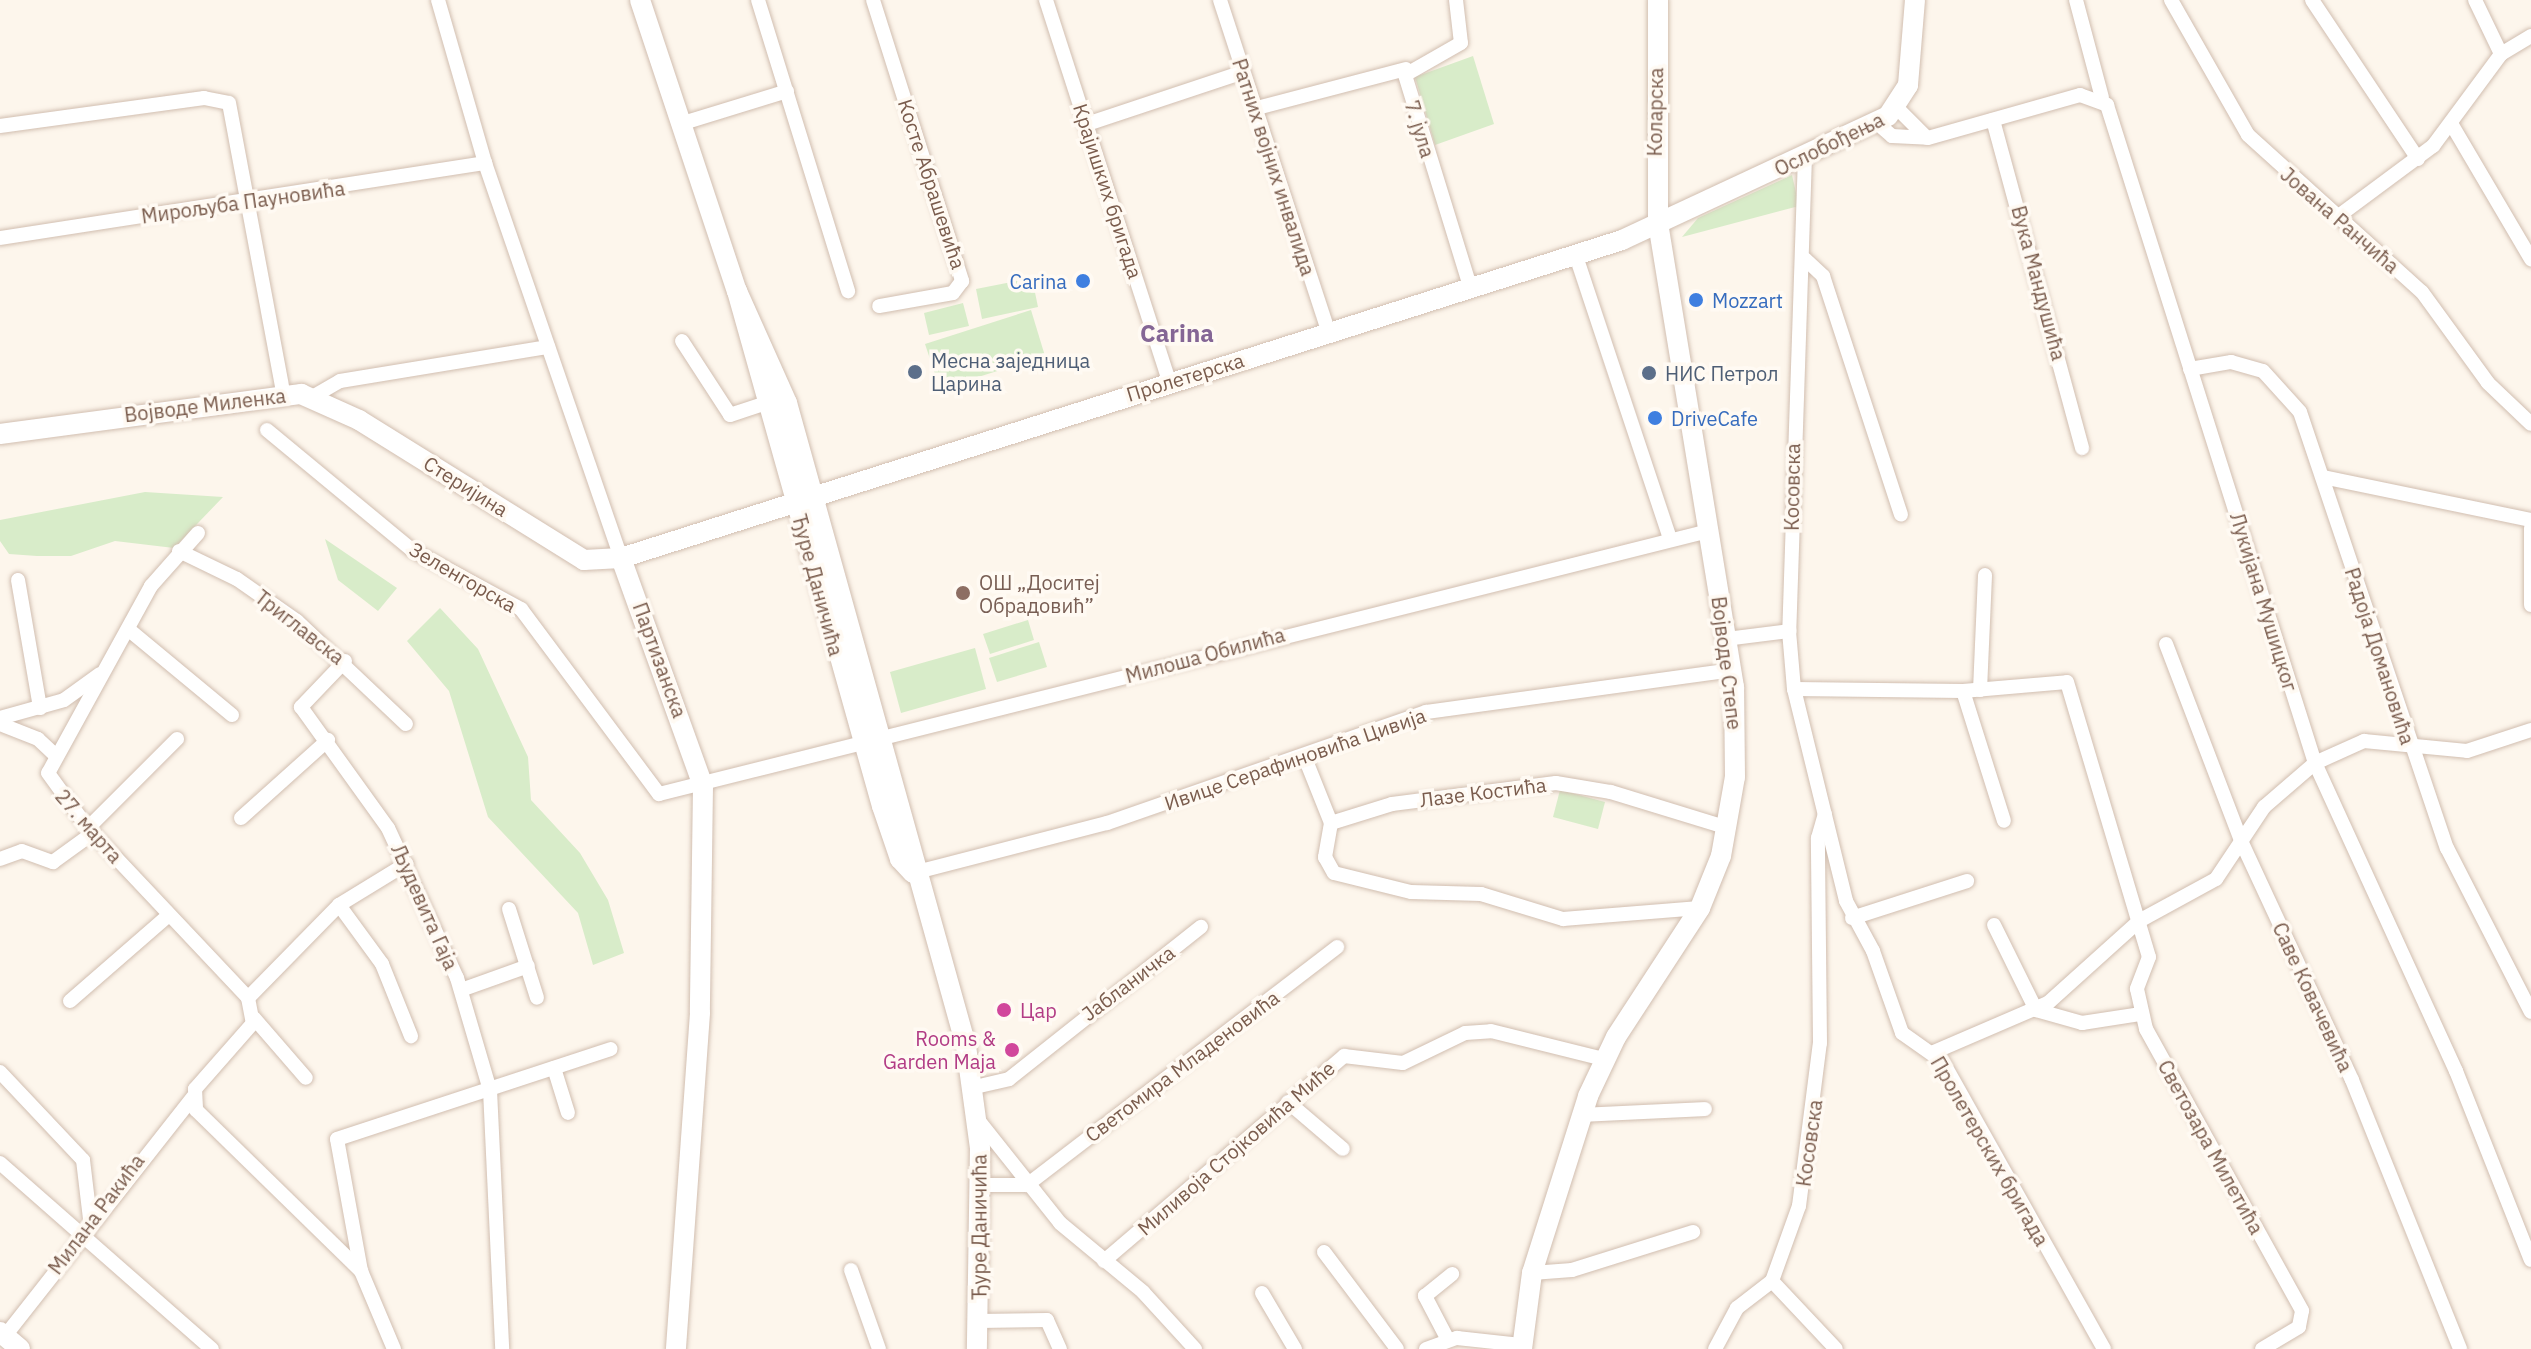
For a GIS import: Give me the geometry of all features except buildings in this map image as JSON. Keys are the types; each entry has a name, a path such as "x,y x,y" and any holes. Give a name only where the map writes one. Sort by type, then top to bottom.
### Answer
{"street":[{"name":"Партизанска","path":"438,0 485,163 703,786 700,1013 676,1349"},
{"name":"Ђуре Даничића","path":"640,0 802,497 872,743 900,859 913,873 975,1087 980,1185 977,1349"},
{"path":"758,0 848,291"},
{"name":"Косте Абрашевића","path":"873,0 962,281 953,293 879,306"},
{"name":"Крајишких бригада","path":"1046,0 1169,381"},
{"name":"Ратних војних инвалида","path":"1220,0 1329,334"},
{"path":"1257,108 1406,69 1461,43 1456,0"},
{"name":"Коларска","path":"1658,0 1658,224"},
{"name":"Ослобођења","path":"1658,224 1877,123 1897,108 1908,85 1915,0"},
{"name":"Лукијана Мушицког","path":"2076,0 2102,98 2315,763 2456,1071 2531,1260"},
{"name":"Јована Ранчића","path":"2171,0 2248,135 2422,292 2488,383 2531,424"},
{"path":"2312,0 2418,159"},
{"path":"2475,0 2501,54"},
{"path":"2340,215 2418,159 2452,125 2501,54 2531,36"},
{"name":"7. јула","path":"1406,69 1471,289"},
{"path":"1087,124 1243,72"},
{"path":"680,124 787,91"},
{"path":"1877,123 1892,136 1928,138 2080,95 2102,98"},
{"path":"0,126 222,99 235,114 283,392"},
{"path":"1897,108 1928,138"},
{"name":"Вука Мандушића","path":"1993,120 2082,448"},
{"path":"2452,125 2531,259"},
{"name":"Косовска","path":"1805,156 1805,259 1794,350 1789,631 1794,689 1852,918"},
{"name":"Мирољуба Пауновића","path":"0,238 250,202 485,163"},
{"name":"Пролетерска","path":"621,558 802,497 1576,256 1658,224"},
{"name":"Војводе Степе","path":"1522,1347 1532,1273 1603,1059 1700,908 1728,828 1737,747 1731,670 1658,224"},
{"path":"1576,256 1669,535"},
{"path":"1805,259 1823,276 1901,515"},
{"name":"Ђуре Даничића","path":"737,291 782,387 802,497"},
{"path":"682,341 730,415 769,402"},
{"name":"Војводе Миленка","path":"0,434 283,392 314,396 340,381 548,347"},
{"name":"Радоја Домановића","path":"2190,369 2242,363 2278,381 2300,412 2409,743 2447,848 2531,1012"},
{"name":"Стеријина","path":"314,396 584,560 621,558"},
{"name":"Зеленгорска","path":"267,430 412,550 521,609 659,794 703,786"},
{"path":"2323,477 2531,520"},
{"path":"2531,528 2531,605"},
{"name":"Милоша Обилића","path":"703,786 1669,535 1708,531"},
{"path":"0,721 38,739 56,756 128,629 179,551 198,533"},
{"name":"Триглавска","path":"179,551 237,579 345,661 406,724"},
{"path":"1980,690 1985,575"},
{"path":"18,580 40,708"},
{"path":"128,629 232,715"},
{"path":"1726,639 1789,631"},
{"name":"Саве Ковачевића","path":"2166,644 2242,843 2352,1080 2460,1349"},
{"name":"Људевита Гаја","path":"345,661 301,704 328,740 406,864 461,990 490,1090 502,1349"},
{"path":"0,721 76,694 105,670"},
{"name":"Ивице Серафиновића Цивија","path":"913,873 1107,823 1305,758 1426,712 1731,670"},
{"path":"1794,689 1963,691 2060,680 2072,689 2149,963 2137,989 2141,1014 2082,1023 2036,1010 1994,925"},
{"path":"1963,691 2004,821"},
{"path":"1934,1052 2036,1010 2139,921 2216,879 2281,788 2315,763 2364,741 2467,751 2531,730"},
{"path":"0,859 22,851 53,862 90,831 177,739"},
{"path":"241,818 328,740"},
{"name":"27. марта","path":"56,756 50,781 90,831 248,998 254,1018 306,1078"},
{"path":"1305,758 1331,823 1325,857 1334,873 1411,892 1467,892 1563,919 1700,908"},
{"name":"Лазе Костића","path":"1331,823 1407,802 1556,783 1728,828"},
{"name":"Косовска","path":"1715,1349 1737,1308 1772,1281 1795,1227 1814,1114 1818,838 1825,814"},
{"path":"248,998 339,905 406,864"},
{"path":"1852,918 1967,881"},
{"path":"339,905 382,964 411,1036"},
{"path":"509,909 537,998"},
{"path":"70,1001 169,915"},
{"name":"Пролетерских бригада","path":"1852,918 1873,951 1902,1033 1934,1052 2104,1349"},
{"name":"Јабланичка","path":"975,1087 1009,1079 1201,927"},
{"name":"Светомира Младеновића","path":"1027,1185 1337,947"},
{"path":"461,990 528,966"},
{"name":"Светозара Милетића","path":"2141,1014 2302,1311 2299,1327 2262,1349"},
{"path":"254,1018 193,1097 198,1114 361,1271"},
{"name":"Миливоја Стојковића Миће","path":"1104,1261 1344,1056 1403,1063 1477,1031 1549,1040 1603,1059"},
{"path":"394,1349 361,1271 337,1139 611,1049"},
{"path":"554,1068 568,1113"},
{"path":"0,1072 83,1160 90,1219"},
{"name":"Милана Ракића","path":"8,1339 90,1219 193,1097"},
{"path":"1288,1102 1343,1149"},
{"path":"1582,1115 1705,1109"},
{"path":"978,1120 1027,1185 1195,1349"},
{"path":"0,1163 78,1235 212,1349"},
{"path":"980,1185 1027,1185"},
{"path":"1532,1273 1572,1270 1693,1232"},
{"path":"1324,1252 1397,1349"},
{"path":"851,1270 879,1349"},
{"path":"1448,1340 1425,1296 1452,1274"},
{"path":"1772,1281 1836,1349"},
{"path":"1262,1293 1295,1349"},
{"path":"979,1321 1047,1320 1060,1349"},
{"path":"1426,1349 1448,1340 1522,1347"}],"green space":[{"path":"1473,56 1494,124 1435,145 1415,77"},
{"path":"1792,175 1799,206 1682,237 1698,218"},
{"path":"1032,278 1038,307 982,319 976,289"},
{"path":"963,303 969,326 929,335 924,313"},
{"path":"1031,310 1045,356 940,389 925,344"},
{"path":"145,492 223,497 174,548 115,541 71,556 37,556 9,554 0,541 0,520"},
{"path":"325,539 397,588 378,611 338,580"},
{"path":"440,608 478,649 528,757 531,800 580,853 608,900 624,953 593,965 578,913 488,817 449,691 407,641"},
{"path":"1028,620 1034,640 990,654 983,634"},
{"path":"1039,642 1047,667 997,682 989,658"},
{"path":"975,648 986,689 901,713 890,672"},
{"path":"1560,790 1605,802 1598,829 1553,817"}],"place":[{"name":"Carina","path":"1083,281"},
{"name":"Mozzart","path":"1696,300"},
{"name":"Месна заједница Царина","path":"915,372"},
{"name":"НИС Петрол","path":"1649,373"},
{"name":"DriveCafe","path":"1655,418"},
{"name":"ОШ „Доситеј Обрадовић”","path":"963,593"},
{"name":"Цар","path":"1004,1010"},
{"name":"Rooms & Garden Maja","path":"1012,1050"}],"district":[{"name":"Carina","path":"1177,334"}]}
